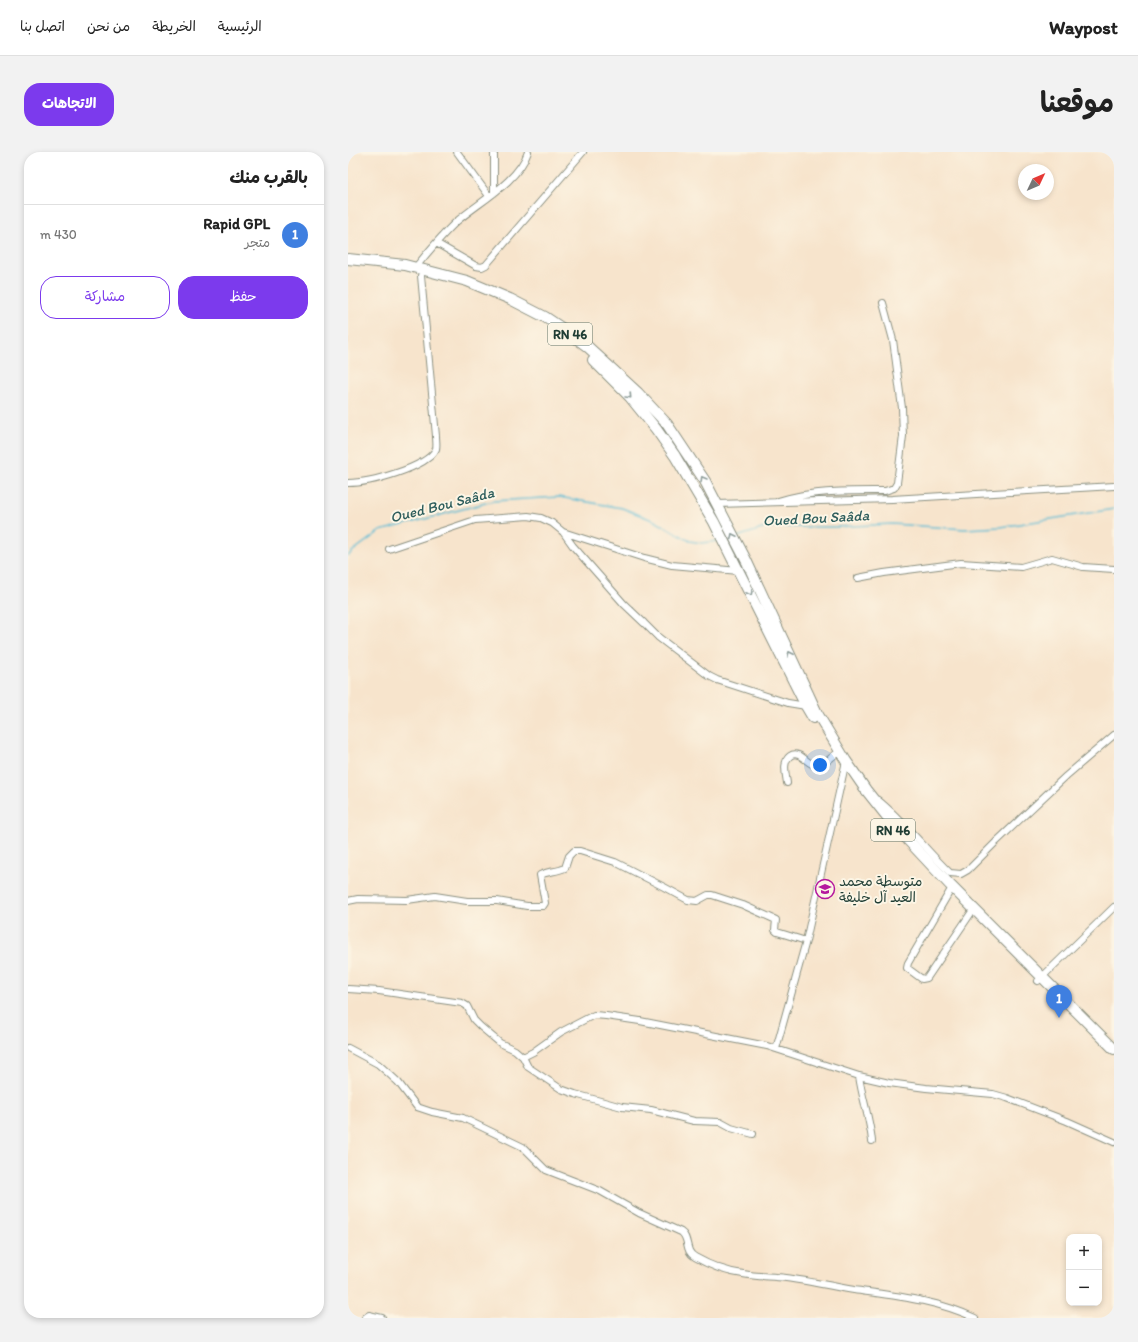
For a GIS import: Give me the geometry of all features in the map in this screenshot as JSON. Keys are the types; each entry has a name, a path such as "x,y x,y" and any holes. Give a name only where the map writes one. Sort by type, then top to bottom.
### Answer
{"main road":[{"name":"RN 46","path":"348,264 405,265 467,281 510,299 545,317 588,347 638,393 667,424 693,463 719,508 746,560 817,712 845,764 869,802 914,853 971,913 1114,1049"},
{"name":"RN 46","path":"348,264 376,267 422,276 467,288 509,306 541,322 586,353 630,397 656,429 675,456 714,522 806,706 836,754 893,824 1114,1058"}],"street":[{"path":"457,152 492,194"},
{"path":"492,194 494,152"},
{"path":"415,268 436,243 457,222 519,170 528,152"},
{"path":"436,243 476,266 486,265 583,152"},
{"path":"348,483 379,478 408,468 424,461 435,450 437,445 422,276"},
{"path":"769,503 795,495 820,492 885,491 894,488 897,483 903,436 902,408 893,340 883,303"},
{"path":"719,508 769,503 892,499 1114,486"},
{"path":"389,549 468,522 528,516 541,518 552,523 563,532 573,546 624,604 658,636 709,676 788,703 806,706"},
{"path":"563,532 672,566 739,571"},
{"path":"858,578 884,573 961,563 1021,567 1052,558 1083,567 1114,569"},
{"path":"866,790 888,807 922,845 950,873 961,874 968,870 1066,776 1114,735"},
{"path":"787,783 786,763 788,758 792,755 798,755 812,765 818,766 836,754"},
{"path":"776,1049 806,941 845,764"},
{"path":"348,901 358,899 407,900 435,896 467,901 497,901 527,906 543,906 545,903 540,875 566,868 571,853 574,851 580,851 615,862 688,900 698,901 708,895 712,895 743,905 776,920 775,930 777,932 806,941"},
{"path":"950,891 908,963 907,968 909,971 922,979 927,978 971,913"},
{"path":"1040,980 1114,907"},
{"path":"348,989 379,991 464,1004 467,1006 474,1020 481,1027 500,1043 515,1050 533,1071 561,1089 622,1107 651,1110 694,1121 720,1122 731,1128 752,1134"},
{"path":"522,1057 533,1052 561,1032 594,1015 606,1016 640,1021 767,1046 859,1076 890,1083 992,1094 1007,1098 1067,1121 1114,1142"},
{"path":"348,1048 378,1064 398,1082 417,1107 432,1112 463,1118 519,1144 546,1170 600,1191 639,1213 681,1232 685,1236 688,1250 694,1257 724,1269 742,1274 785,1278 853,1290 900,1296 945,1306 975,1318"},
{"path":"859,1076 871,1129 872,1141"},
{"path":"365,1318 368,1315 382,1318"}],"waterway":[{"name":"Oued Bou Saâda","path":"348,556 380,531 493,501 559,497 622,508 655,521 690,541 702,543 718,541"},
{"name":"Oued Bou Saâda","path":"737,537 768,527 835,527 892,524 965,529 1000,527 1114,509"}],"place":[{"name":"متوسطة محمد العيد آل خليفة","path":"825,889"},
{"name":"Rapid GPL","path":"1059,1018"}]}
